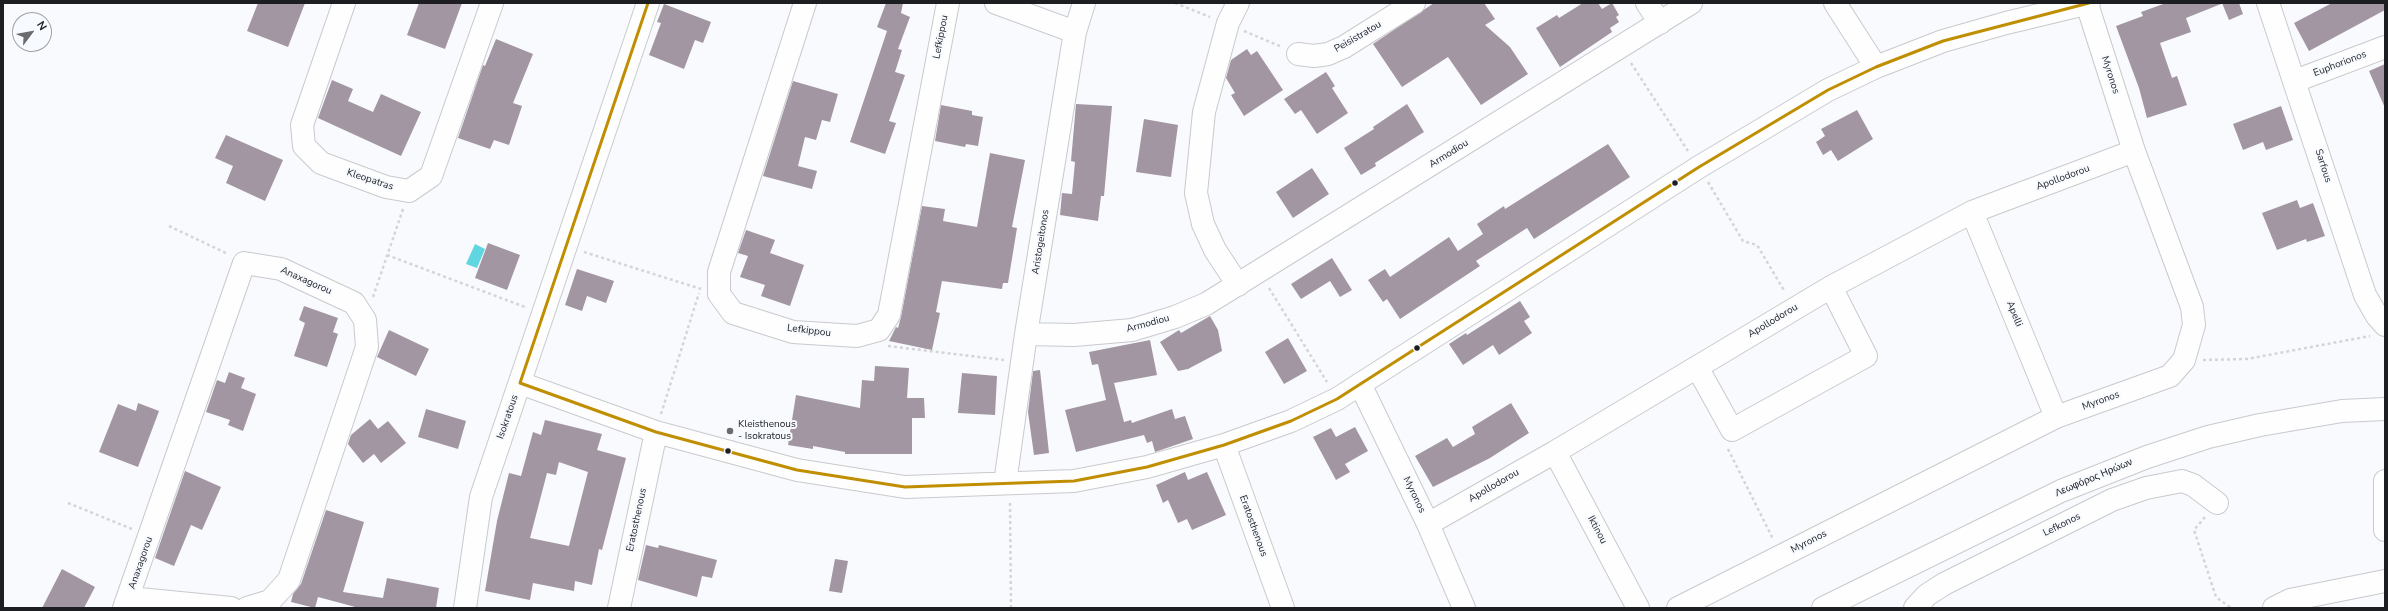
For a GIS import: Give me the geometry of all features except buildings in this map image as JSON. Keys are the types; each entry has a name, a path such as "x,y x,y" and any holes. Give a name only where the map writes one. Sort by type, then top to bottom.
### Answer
{"street":[{"name":"Kleopatras","path":"344,3 302,125 304,146 321,163 386,187 409,191"},
{"path":"409,191 431,176 492,3"},
{"name":"Isokratous","path":"465,608 481,498 648,3"},
{"path":"719,294 719,272 805,3"},
{"name":"Lefkippou","path":"719,294 733,312 793,332 857,336 879,330 889,315 948,3"},
{"path":"996,3 1075,32"},
{"name":"Aristogeitonos","path":"1005,483 1026,334 1075,32 1084,3"},
{"path":"1238,3 1228,23 1204,112 1196,193 1203,224 1212,243 1238,285"},
{"name":"Peisistratou","path":"1298,54 1314,56 1328,54 1339,49 1414,3"},
{"path":"1647,3 1660,23"},
{"name":"Armodiou","path":"1026,334 1074,335 1132,330 1175,317 1206,304 1260,272 1691,3"},
{"path":"1835,3 1876,67"},
{"path":"520,383 656,432 797,470 905,487 1074,481 1147,467 1224,445 1291,422 1337,399 1782,115 1828,90 1876,67 1950,39 2006,23 2088,3"},
{"name":"Myronos","path":"1678,608 2056,417 2170,376 2184,360 2194,325 2192,307 2134,151 2088,3"},
{"name":"Sarfous","path":"2268,3 2295,80 2365,295 2377,316 2381,330"},
{"name":"Euphorionos","path":"2295,80 2385,47"},
{"name":"Apollodorou","path":"1428,524 1555,452 1831,287 1972,212 2134,151"},
{"name":"Apelli","path":"1972,212 2056,417"},
{"name":"Anaxagorou","path":"231,608 126,603 244,262 281,269 354,304 365,320"},
{"path":"1697,367 1732,430 1866,356 1831,287"},
{"path":"247,608 270,601 289,580 367,347 365,320"},
{"name":"Myronos","path":"1360,384 1428,524 1464,608"},
{"name":"Λεωφόρος Ηρώων","path":"1823,608 2061,491 2147,456 2208,437 2260,425 2342,411 2385,409"},
{"name":"Eratosthenous","path":"619,608 656,432"},
{"name":"Eratosthenous","path":"1224,445 1279,607"},
{"name":"Iktinou","path":"1555,452 1638,608"},
{"name":"Lefkonos","path":"1915,608 1927,596 1944,584 2112,500 2146,488 2182,481 2193,485 2217,503"},
{"path":"2385,481 2385,530"},
{"path":"2274,608 2290,600 2385,581"}],"path":[{"path":"365,320 409,191"},
{"path":"169,226 244,262"},
{"path":"566,246 719,294"},
{"path":"387,255 542,314"},
{"path":"1260,272 1337,399"},
{"path":"2184,360 2247,359 2381,330"},
{"path":"870,332 887,346 1022,363"},
{"path":"1732,430 1726,444 1781,556"},
{"path":"1005,483 1012,508 1011,608"},
{"path":"68,503 150,536"},
{"path":"2217,503 2194,530 2216,598 2232,608"}],"water":[{"path":"475,244 485,249 477,268 466,264"}],"transit line":[{"path":"648,3 520,383 656,432 797,470 905,487 1074,481 1147,467 1224,445 1291,421 1337,399 1699,167 1828,90 1876,67 1943,41 2089,3"}],"place":[{"name":"Kleisthenous - Isokratous","path":"730,431"}]}
